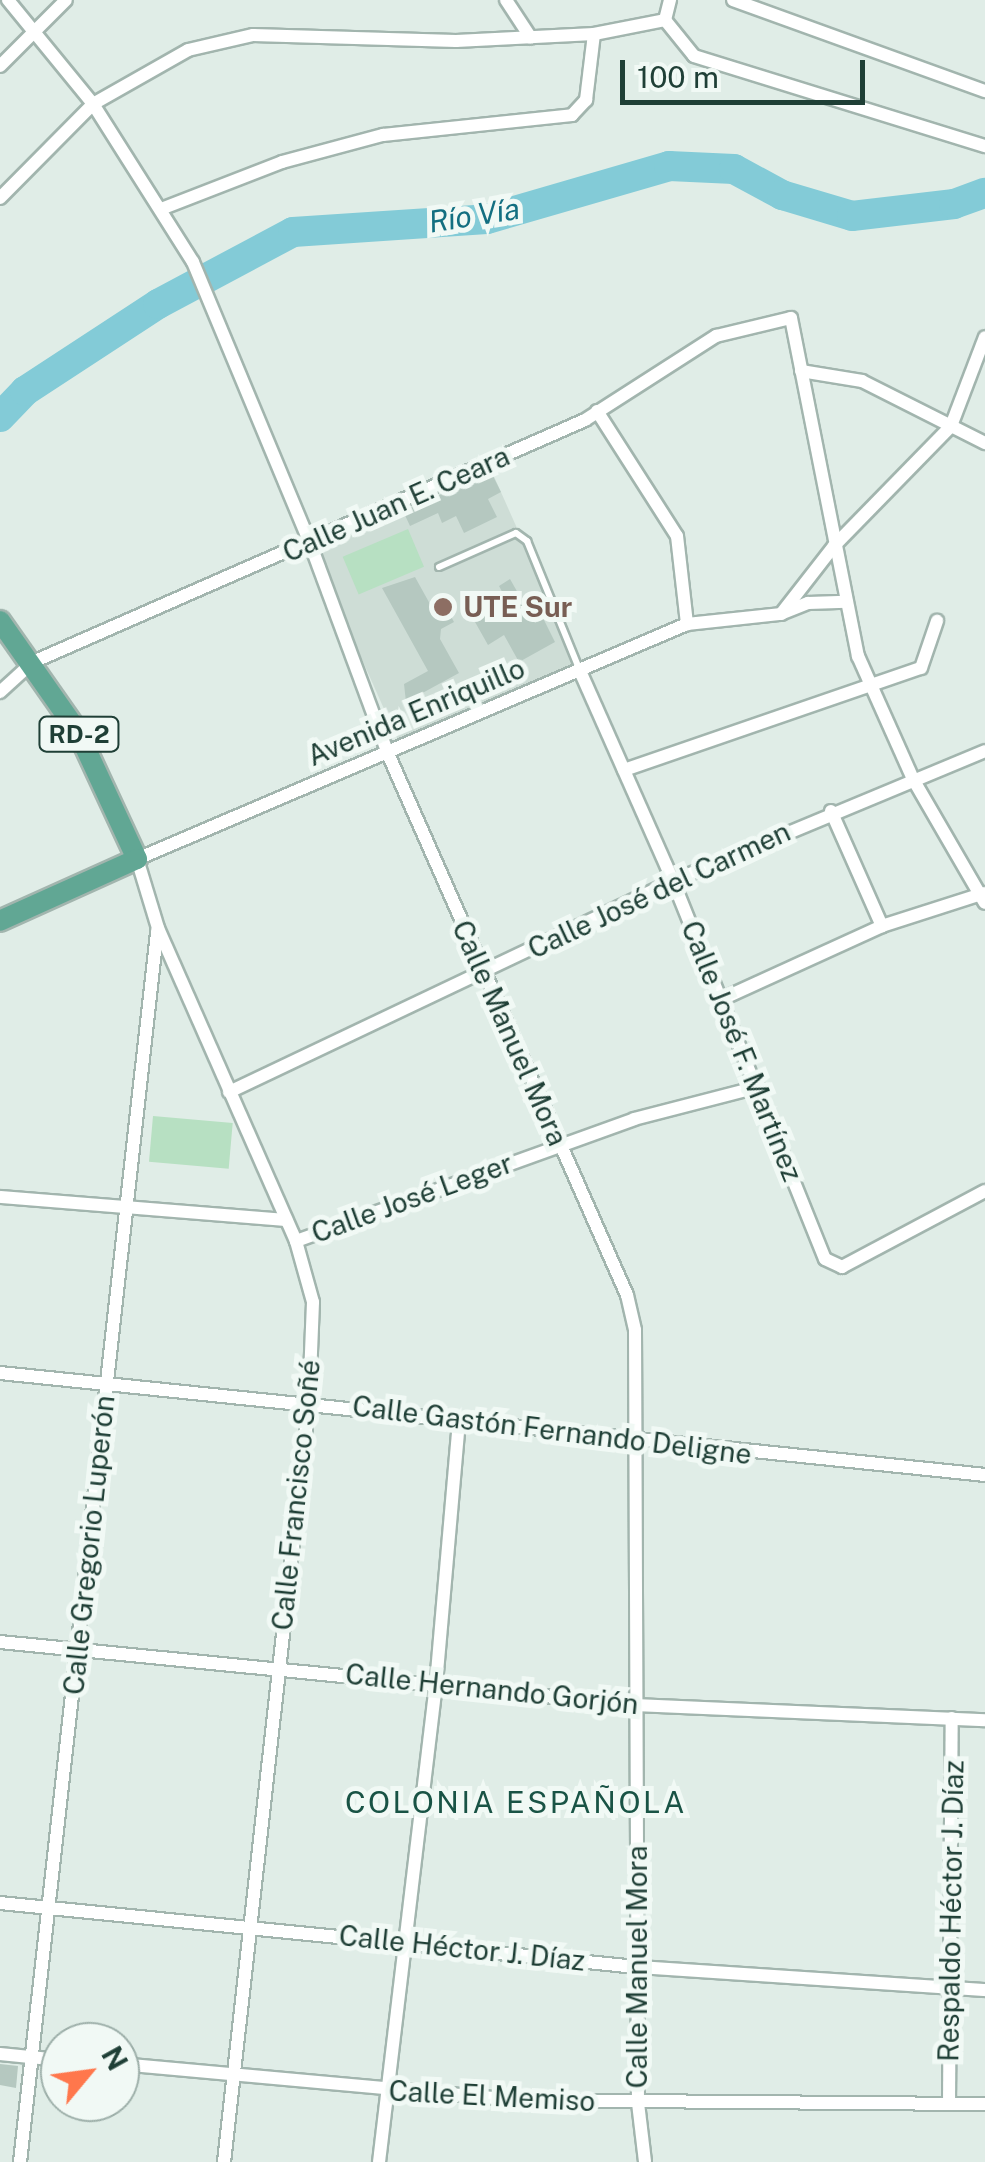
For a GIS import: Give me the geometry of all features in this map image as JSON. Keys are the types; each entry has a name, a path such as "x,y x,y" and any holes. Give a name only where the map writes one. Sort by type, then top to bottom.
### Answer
{"main road":[{"name":"RD-2","path":"0,621 33,662 78,732 137,860"},
{"name":"Avenida Enriquillo","path":"0,921 137,860"}],"street":[{"name":"Calle Manuel Mora","path":"8,0 93,104 193,262 310,543 388,756 627,1294 635,1330 631,1440 638,2103 645,2162"},
{"path":"0,66 66,0"},
{"path":"506,0 531,38"},
{"path":"665,20 670,0"},
{"path":"732,0 985,91"},
{"path":"0,198 93,104 188,50 252,35 531,38 594,34 665,20"},
{"path":"665,20 694,56 985,146"},
{"path":"161,208 282,162 383,135 572,115 586,100 594,34"},
{"name":"Calle Juan E. Ceara","path":"0,692 33,662 310,543 598,412 716,336 791,318 801,371"},
{"path":"781,614 834,546 951,426 985,337"},
{"path":"722,999 882,926 984,897 912,779 870,684 846,602 801,371 862,381 985,443"},
{"path":"598,412 676,536 687,624"},
{"name":"Avenida Enriquillo","path":"137,860 388,756 687,624 781,614 808,603 846,602"},
{"path":"624,770 929,661 937,621"},
{"name":"Calle José F. Martínez","path":"580,671 674,881 832,1266 985,1191"},
{"name":"Calle José del Carmen","path":"229,1092 674,881 831,811 985,751"},
{"path":"831,811 882,926"},
{"name":"Calle Francisco Soñé","path":"137,860 158,928 296,1241 313,1302 309,1402 246,1926 224,2162"},
{"name":"Calle Gregorio Luperón","path":"20,2162 158,928"},
{"name":"Calle José Leger","path":"296,1241 560,1144 758,1087"},
{"name":"Calle José Leger","path":"0,1197 286,1220"},
{"name":"Calle Gastón Fernando Deligne","path":"0,1373 985,1475"},
{"path":"379,2162 436,1684 459,1419"},
{"name":"Calle Hernando Gorjón","path":"0,1642 277,1666 635,1705 985,1720"},
{"name":"Respaldo Héctor J. Díaz","path":"949,2104 952,1718"},
{"name":"Calle Héctor J. Díaz","path":"0,1903 637,1967 985,1990"},
{"path":"0,2054 40,2058"},
{"name":"Calle El Memiso","path":"140,2066 385,2091 638,2103 985,2104"}],"lane":[{"path":"439,567 516,533 527,541 580,671"}],"shaded area":[{"name":"UTE Sur","path":"488,463 580,670 402,750 310,542"}],"green space":[{"path":"408,529 424,567 359,594 343,557"},
{"path":"153,1116 233,1123 229,1169 149,1162"}],"building":[{"path":"491,472 501,492 488,499 497,517 464,533 456,516 442,523 438,513 410,526 403,511"},
{"path":"415,577 430,604 446,607 454,622 441,629 440,639 459,673 406,702 404,684 428,671 382,588"},
{"path":"510,579 535,623 543,618 555,642 519,662 504,635 488,645 475,622 506,599 499,586"},
{"path":"0,2064 18,2066 16,2088 0,2085"}],"waterway":[{"name":"Río Vía","path":"0,417 25,391 158,304 293,232 487,219 669,166 734,169 782,195 852,216 954,204 985,193"}],"place":[{"name":"UTE Sur","path":"443,607"}],"district":[{"name":"COLONIA ESPAÑOLA","path":"516,1802"}]}
